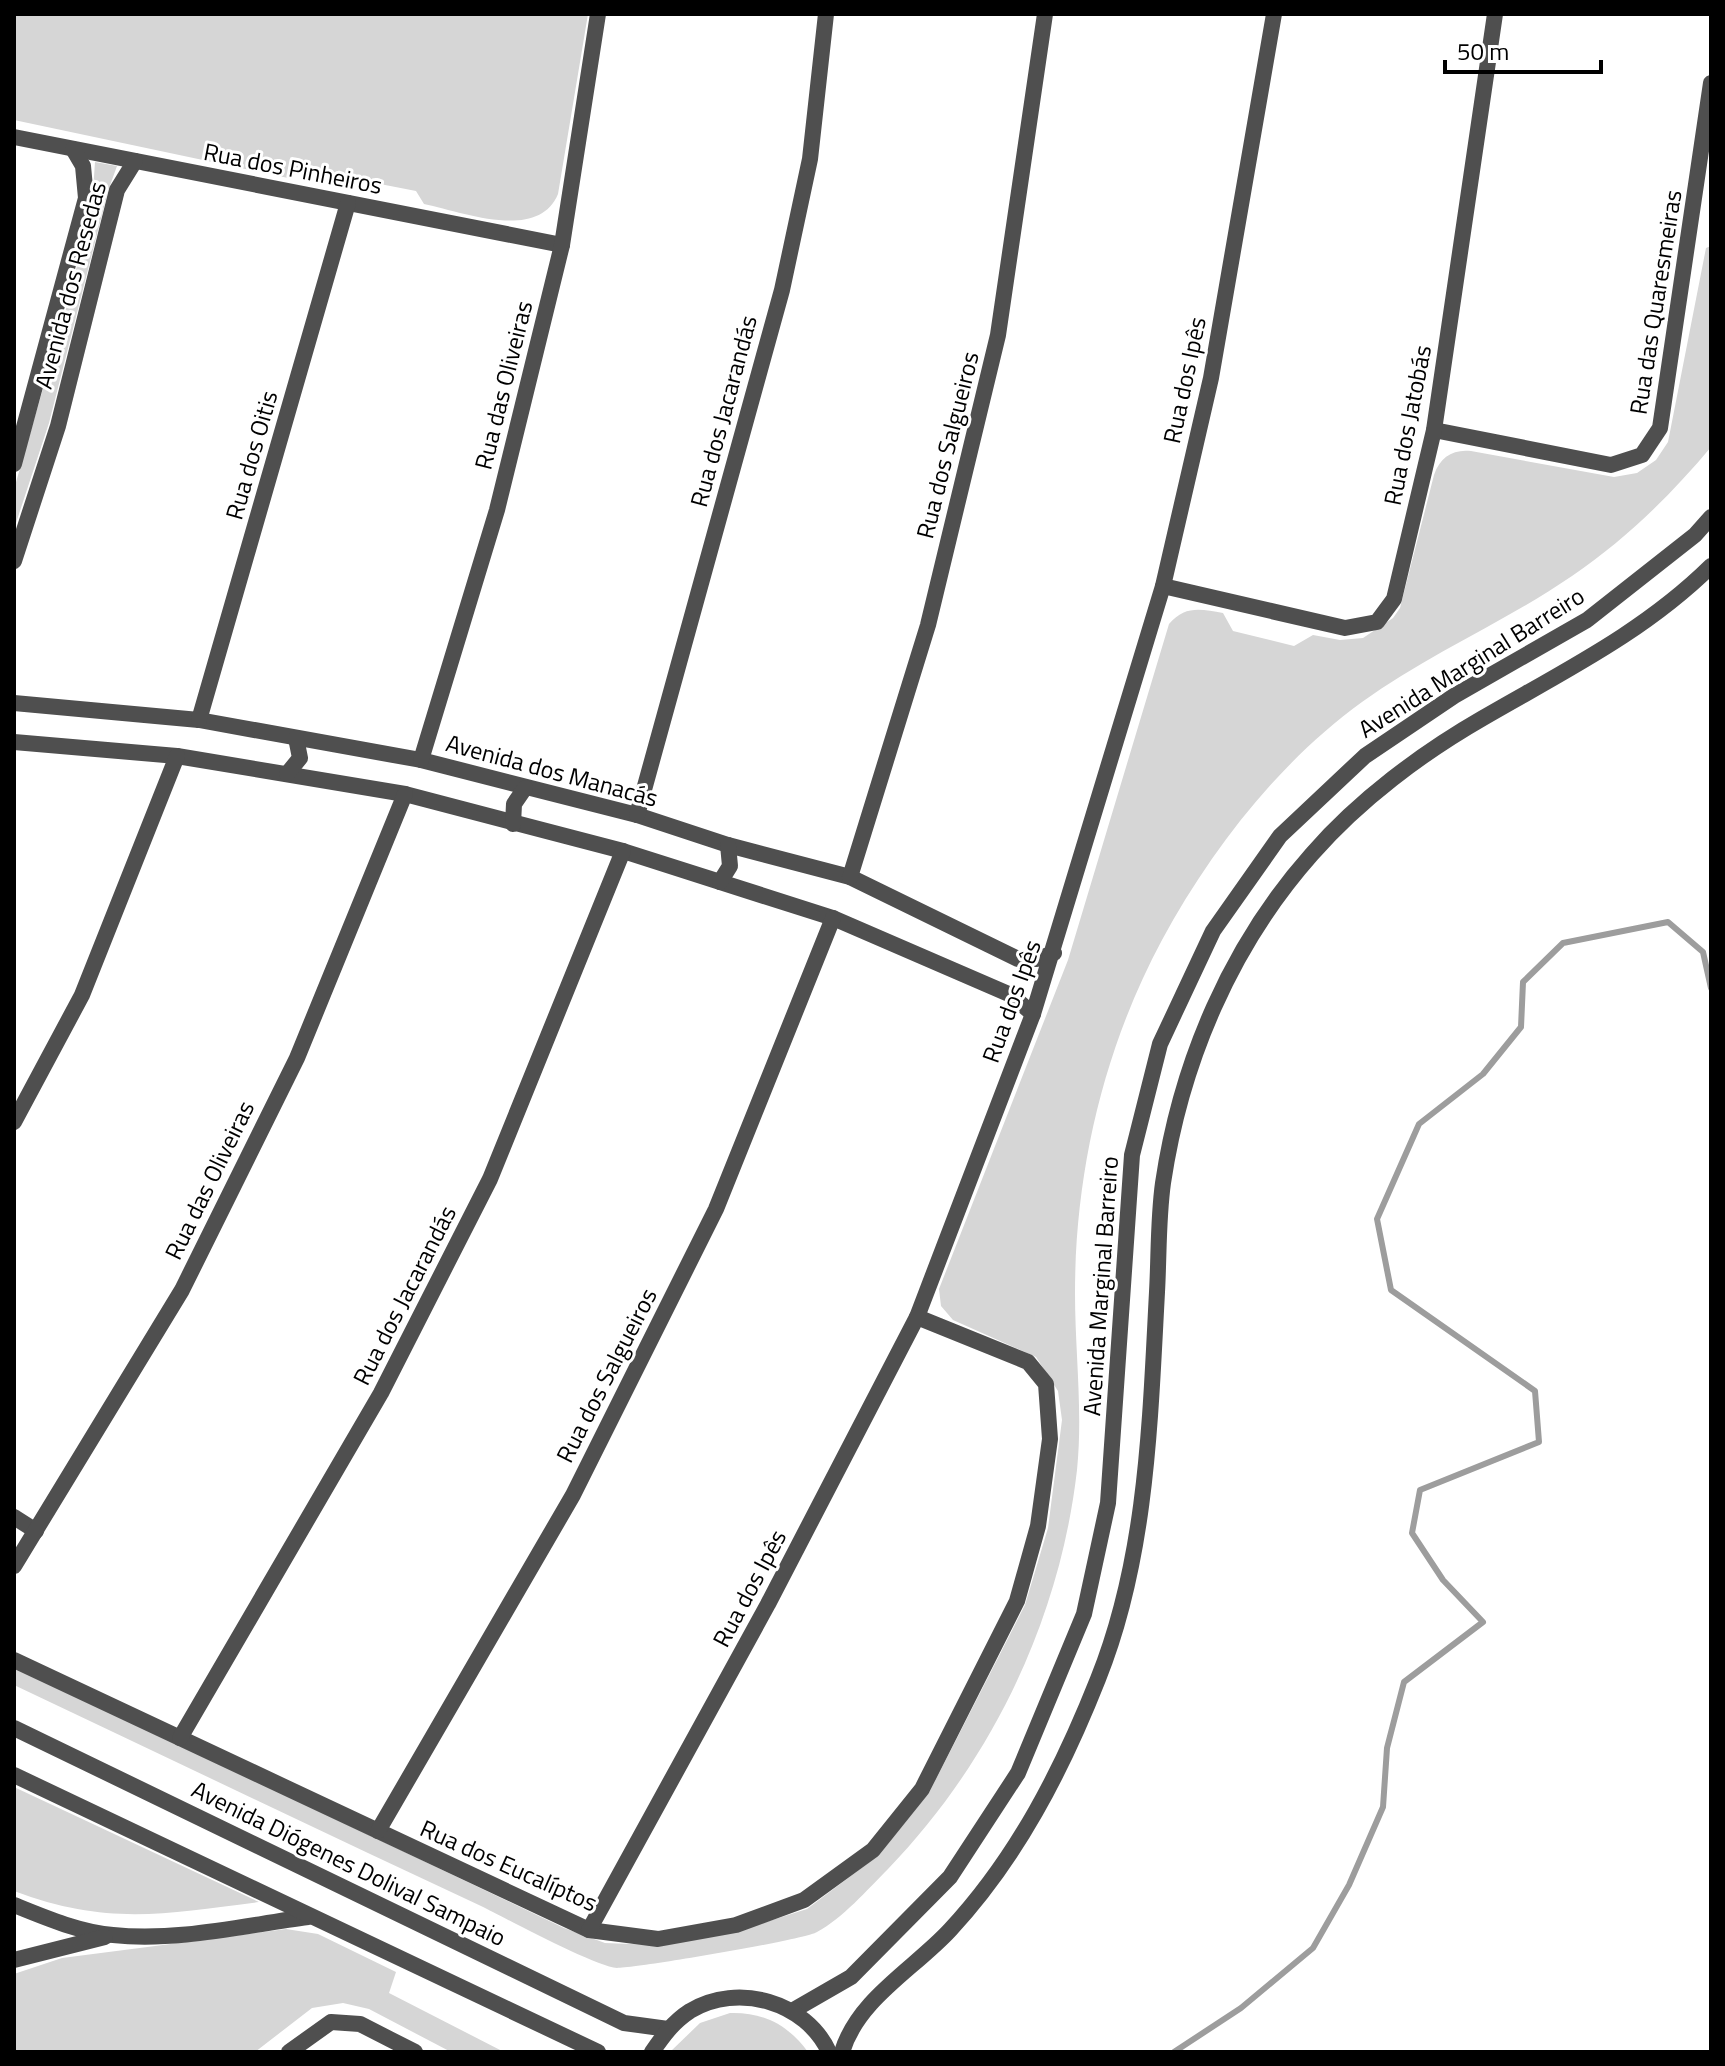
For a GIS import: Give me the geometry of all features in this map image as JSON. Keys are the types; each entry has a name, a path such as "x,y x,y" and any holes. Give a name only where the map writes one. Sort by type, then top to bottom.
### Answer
{"street":[{"name":"Rua das Oliveiras","path":"421,760 497,510 562,245 598,14"},
{"name":"Rua dos Jacarandás","path":"637,815 782,290 810,159 826,14"},
{"name":"Rua dos Salgueiros","path":"850,877 928,625 998,335 1045,14"},
{"name":"Rua dos Ipês","path":"589,1930 768,1604 917,1317 1033,1014 1163,586 1211,378 1274,14"},
{"name":"Rua dos Jatobás","path":"1163,586 1345,628 1377,622 1394,599 1434,430 1495,14"},
{"name":"Rua das Quaresmeiras","path":"1434,430 1611,465 1642,455 1660,428 1711,83"},
{"name":"Rua dos Pinheiros","path":"14,137 562,245"},
{"name":"Avenida dos Resedas","path":"14,464 86,198 83,166 73,149"},
{"name":"Avenida dos Resedas","path":"14,561 58,426 117,190 135,161"},
{"name":"Rua dos Oitis","path":"199,720 348,203"},
{"name":"Avenida Marginal Barreiro","path":"792,2011 851,1977 950,1877 1018,1773 1084,1614 1108,1503 1132,1155 1160,1044 1213,931 1280,836 1365,756 1454,696 1587,620 1695,535 1711,517"},
{"path":"842,2052 856,2021 951,1929 1030,1825 1073,1742 1115,1639 1135,1550 1149,1432 1163,1186 1174,1128 1204,1025 1251,938 1311,854 1381,788 1479,720 1600,654 1684,593 1711,566"},
{"name":"Avenida dos Manacás","path":"14,703 199,720 421,760 637,815 728,845 850,877 1018,959 1037,959 1054,953"},
{"path":"287,774 300,758 296,738"},
{"path":"14,742 177,756 405,794 623,851 833,918 1011,995 1033,1014"},
{"path":"14,1122 82,995 177,756"},
{"path":"513,824 514,804 525,788"},
{"name":"Rua das Oliveiras","path":"14,1566 182,1290 297,1058 405,794"},
{"path":"720,882 730,866 728,845"},
{"name":"Rua dos Jacarandás","path":"180,1738 381,1393 490,1179 623,851"},
{"name":"Rua dos Salgueiros","path":"378,1831 573,1495 716,1209 833,918"},
{"name":"Rua dos Eucalíptos","path":"14,1660 589,1930 658,1939 736,1925 804,1900 873,1850 922,1789 1017,1601 1038,1526 1050,1439 1046,1384 1028,1362 917,1317"},
{"path":"14,1517 36,1531"},
{"name":"Avenida Diógenes Dolival Sampaio","path":"14,1728 624,2023 668,2029"},
{"path":"14,1775 598,2052"},
{"path":"14,1905 63,1925 113,1935 166,1935 308,1917"},
{"path":"14,1960 113,1935"},
{"path":"652,2052 668,2029 691,2010 719,1999 748,1997 792,2011 824,2041 829,2052"},
{"path":"289,2052 331,2022 360,2024 415,2052"}],"shaded area":[{"path":"14,14 588,14 558,194 548,209 534,217 498,220 424,204 416,191 303,169 288,178 14,120"},
{"path":"95,162 117,166 49,423 14,529 14,489 68,302 92,205"},
{"path":"1711,246 1711,447 1646,516 1592,562 1546,593 1387,685 1331,726 1302,752 1225,841 1162,940 1124,1024 1109,1067 1087,1156 1076,1247 1077,1470 1055,1580 1015,1685 989,1735 925,1827 845,1911 827,1926 805,1936 655,1964 617,1968 606,1966 14,1685 14,1666 564,1928 605,1943 658,1945 738,1931 807,1909 880,1854 930,1791 1025,1605 1048,1528 1062,1420 1058,1391 1036,1357 953,1320 941,1306 939,1289 1068,960 1169,624 1187,611 1200,610 1223,613 1233,631 1294,646 1313,635 1340,640 1363,638 1393,618 1400,608 1434,475 1448,456 1458,451 1471,451 1614,477 1637,473 1656,460 1668,442 1706,248"},
{"path":"14,1787 259,1902 164,1913 107,1913 47,1902 14,1891"},
{"path":"286,1929 318,1934 396,1972 389,1993 504,2052 451,2052 369,2009 343,2003 312,2008 255,2052 14,2052 14,1974 62,1958"},
{"path":"730,2013 754,2015 774,2022 792,2034 808,2052 670,2052 700,2023"}],"waterway":[{"path":"1174,2052 1241,2008 1313,1948 1349,1885 1383,1807 1387,1748 1404,1682 1483,1622 1443,1580 1412,1533 1420,1490 1539,1442 1535,1391 1391,1290 1377,1219 1419,1124 1483,1074 1521,1027 1523,982 1563,943 1668,922 1703,952 1711,988"}]}
